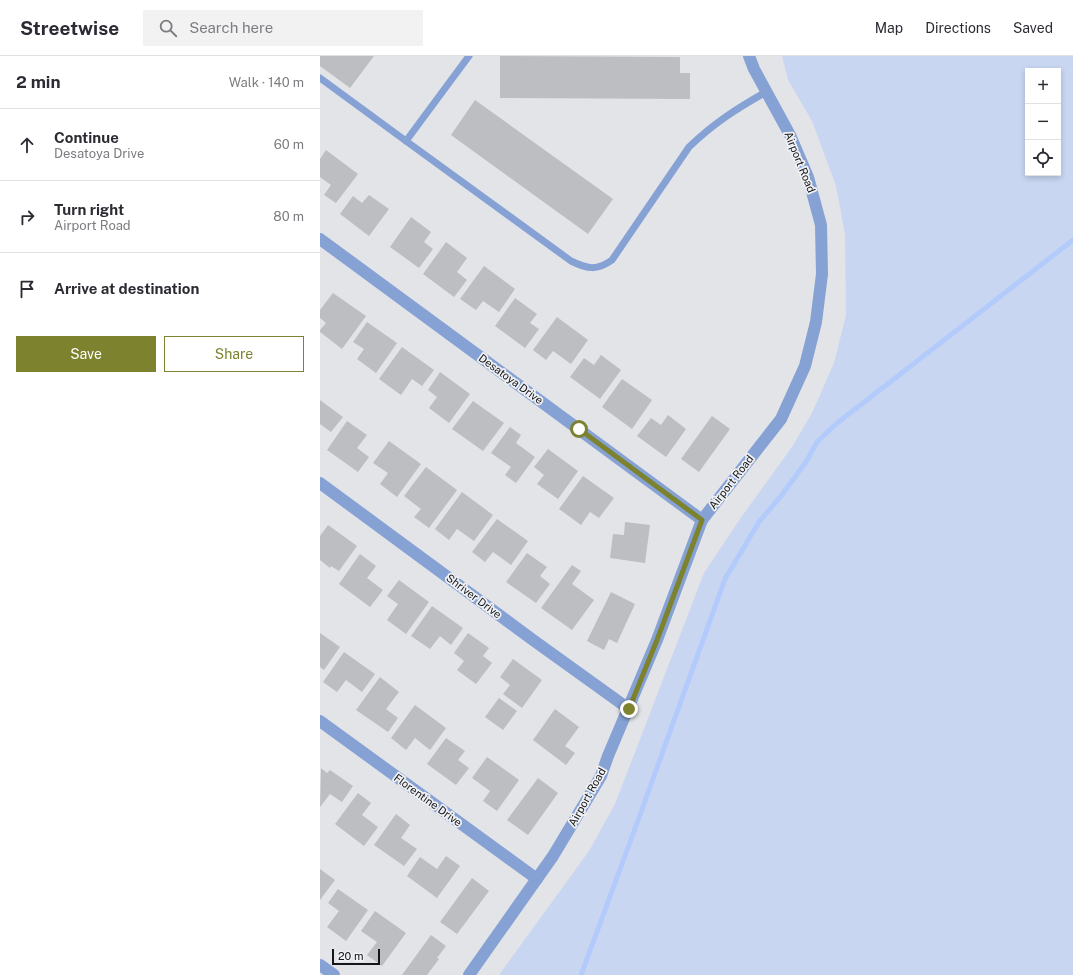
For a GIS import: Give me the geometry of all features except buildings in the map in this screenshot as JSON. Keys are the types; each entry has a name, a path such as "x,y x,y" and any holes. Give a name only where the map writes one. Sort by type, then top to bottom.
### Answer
{"street":[{"name":"Airport Road","path":"469,975 553,856 601,776 657,640 702,520 781,419 805,366 816,322 822,274 821,225 808,177 790,135 754,69 749,56"},
{"name":"Desatoya Drive","path":"320,238 702,520"},
{"name":"Shriver Drive","path":"320,483 629,709"},
{"name":"Florentine Drive","path":"320,721 537,879"},
{"path":"320,965 334,975"}],"lane":[{"path":"406,140 469,56"},
{"path":"320,78 571,261 581,266 592,268 604,266 612,260 689,147 704,132 727,115 766,92"}],"shaded area":[{"path":"782,56 1073,56 1073,975 499,975 589,851 615,804 704,573 742,516 792,447 812,413 834,363 846,315 845,234 836,186 812,121 788,80"}],"waterway":[{"path":"581,975 725,579 759,522 781,496 806,462 817,442 836,424 1073,240"}],"route":[{"path":"579,429 702,520 657,640 629,709"}]}
